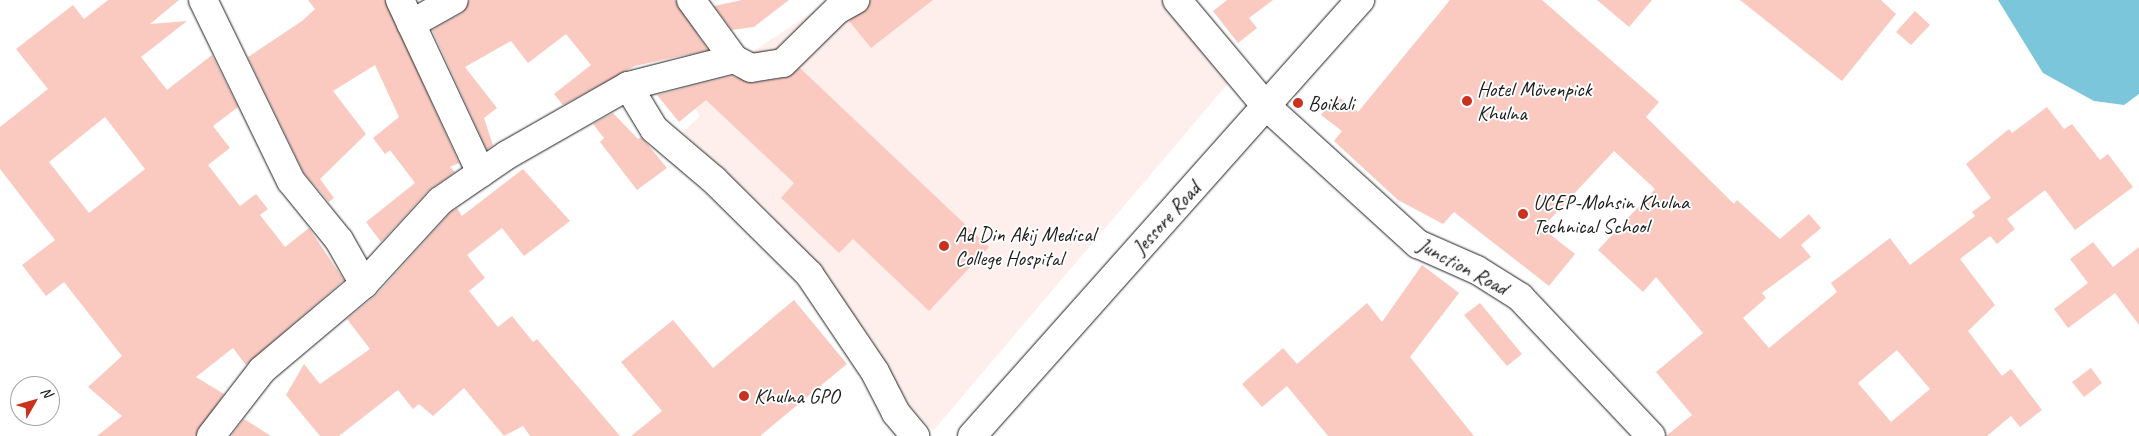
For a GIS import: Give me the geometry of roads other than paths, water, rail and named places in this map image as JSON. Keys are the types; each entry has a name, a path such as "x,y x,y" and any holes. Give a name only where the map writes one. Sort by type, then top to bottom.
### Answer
{"main road":[{"path":"203,0 291,181 339,240 364,284"},
{"path":"454,0 406,12 481,173"},
{"path":"691,0 734,59 751,68 783,63 837,10 855,0"},
{"name":"Junction Road","path":"1177,0 1265,105 1418,244 1477,270 1520,297 1651,436"},
{"name":"Jessore Road","path":"972,436 1360,0"},
{"path":"210,436 262,370 364,284 440,200 481,173 628,86 734,59"},
{"path":"628,86 654,129 714,180 809,274 875,372 896,413 915,436"}],"water":[{"path":"1998,0 2139,0 2139,94 2124,105 2094,101 2043,73"}],"place":[{"name":"Hotel Mövenpick Khulna","path":"1467,101"},
{"name":"Boikali","path":"1298,103"},
{"name":"UCEP-Mohsin Khulna Technical School","path":"1523,214"},
{"name":"Ad Din Akij Medical College Hospital","path":"944,246"},
{"name":"Khulna GPO","path":"744,396"}]}
